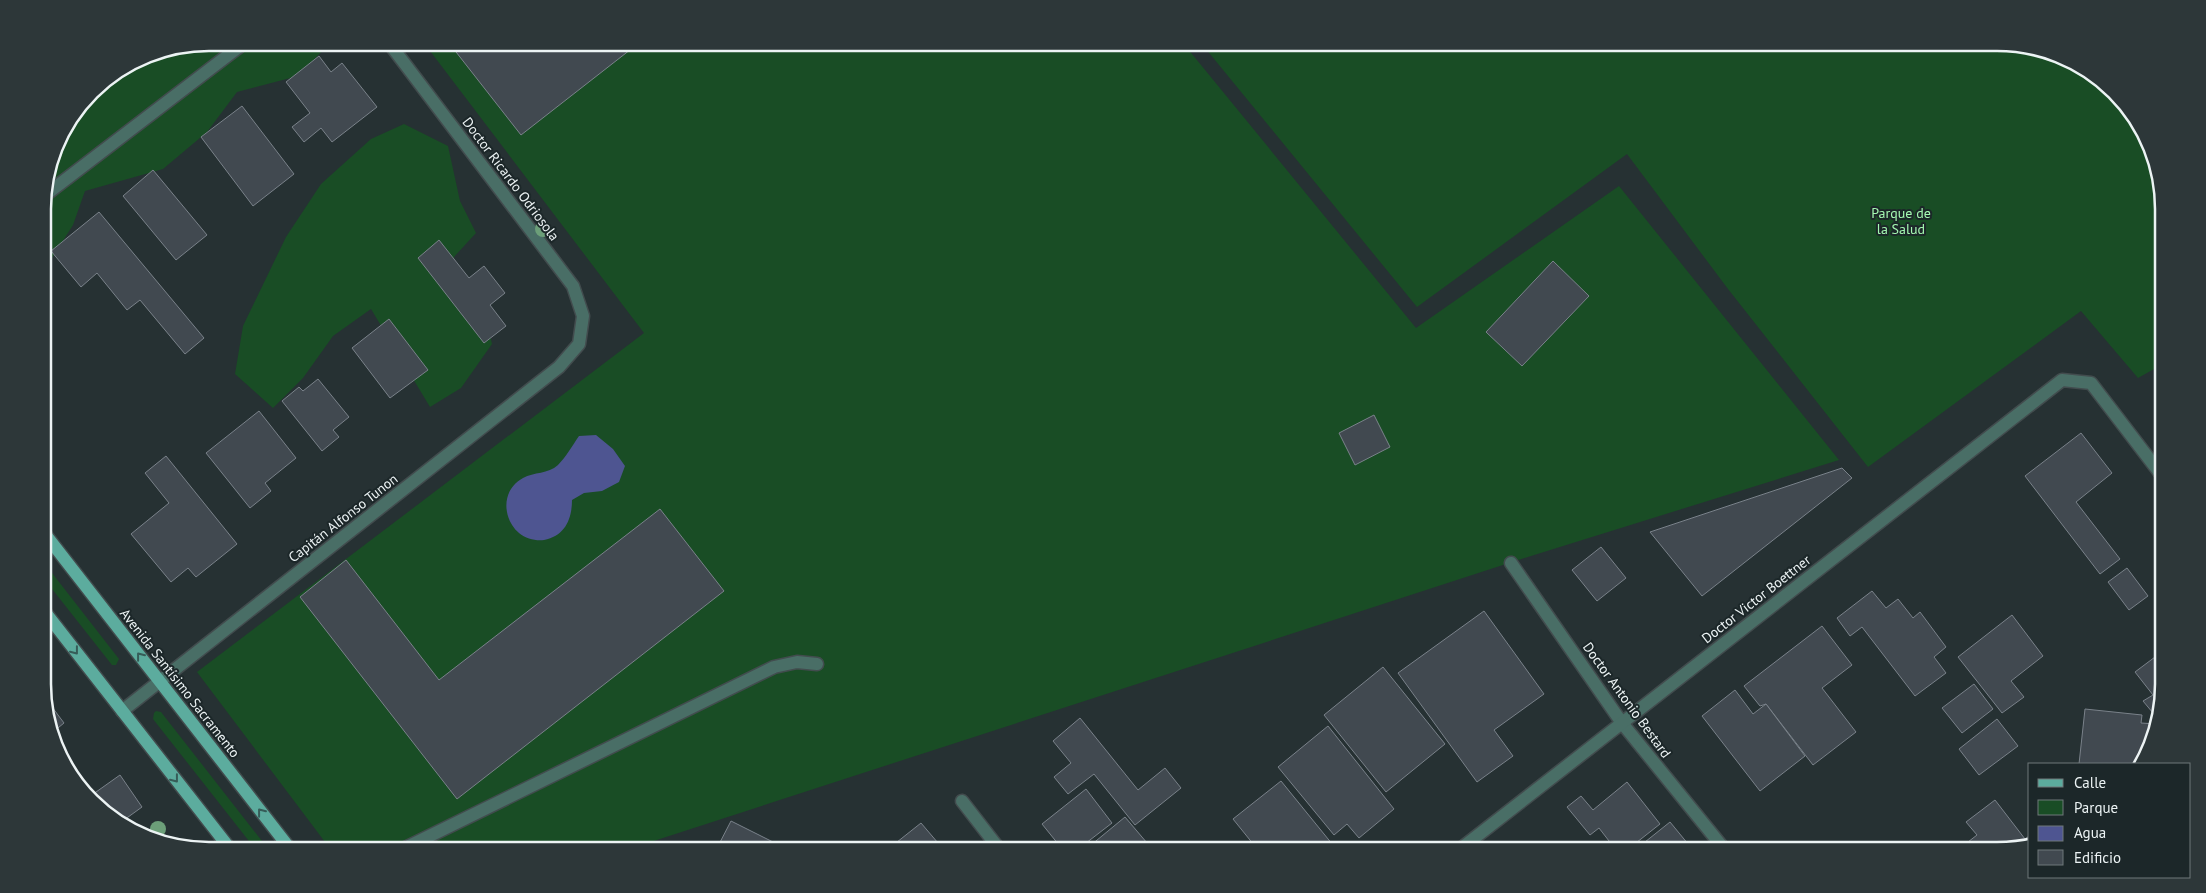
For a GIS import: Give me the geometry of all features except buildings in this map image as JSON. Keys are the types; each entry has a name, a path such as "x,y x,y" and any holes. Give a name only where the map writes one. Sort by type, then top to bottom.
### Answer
{"main road":[{"name":"Avenida Santísimo Sacramento","path":"51,542 285,842"},
{"path":"51,620 225,842"}],"street":[{"path":"53,189 231,52"},
{"name":"Doctor Ricardo Odriosola","path":"396,52 573,286 584,316 580,344"},
{"name":"Capitán Alfonso Tunon","path":"122,711 559,367 580,344"},
{"name":"Doctor Victor Boettner","path":"1470,841 2062,380 2090,383 2155,467"},
{"name":"Doctor Antonio Bestard","path":"1511,563 1622,723 1718,841"},
{"path":"418,842 774,667 797,662 816,664"},
{"path":"962,801 993,842"}],"green space":[{"path":"1190,51 1416,328 1619,186 1839,460 1531,556 651,842 325,842 197,672 644,333 431,52"},
{"name":"Parque de la Salud","path":"1208,51 1997,51 2027,54 2067,68 2101,90 2116,105 2134,130 2143,149 2153,189 2155,209 2155,368 2138,378 2081,311 1868,467 1728,289 1627,154 1417,307"},
{"path":"199,52 321,52 298,76 237,92 207,132 163,169 85,191 73,225 52,258 54,179 63,149 84,113 113,84 130,72 149,63 179,54"},
{"path":"404,124 448,146 460,201 476,233 454,257 451,301 484,310 492,344 461,388 430,407 371,309 333,336 303,378 273,408 235,374 243,326 286,237 321,184 371,139"},
{"path":"51,572 119,659 116,665 112,665 51,588"},
{"path":"156,711 161,712 263,842 250,842 153,719"}],"water":[{"path":"596,435 613,449 625,466 619,482 602,491 584,493 572,500 569,520 557,535 544,540 534,540 519,533 509,520 506,504 511,490 516,483 523,478 554,468 579,436"}]}
